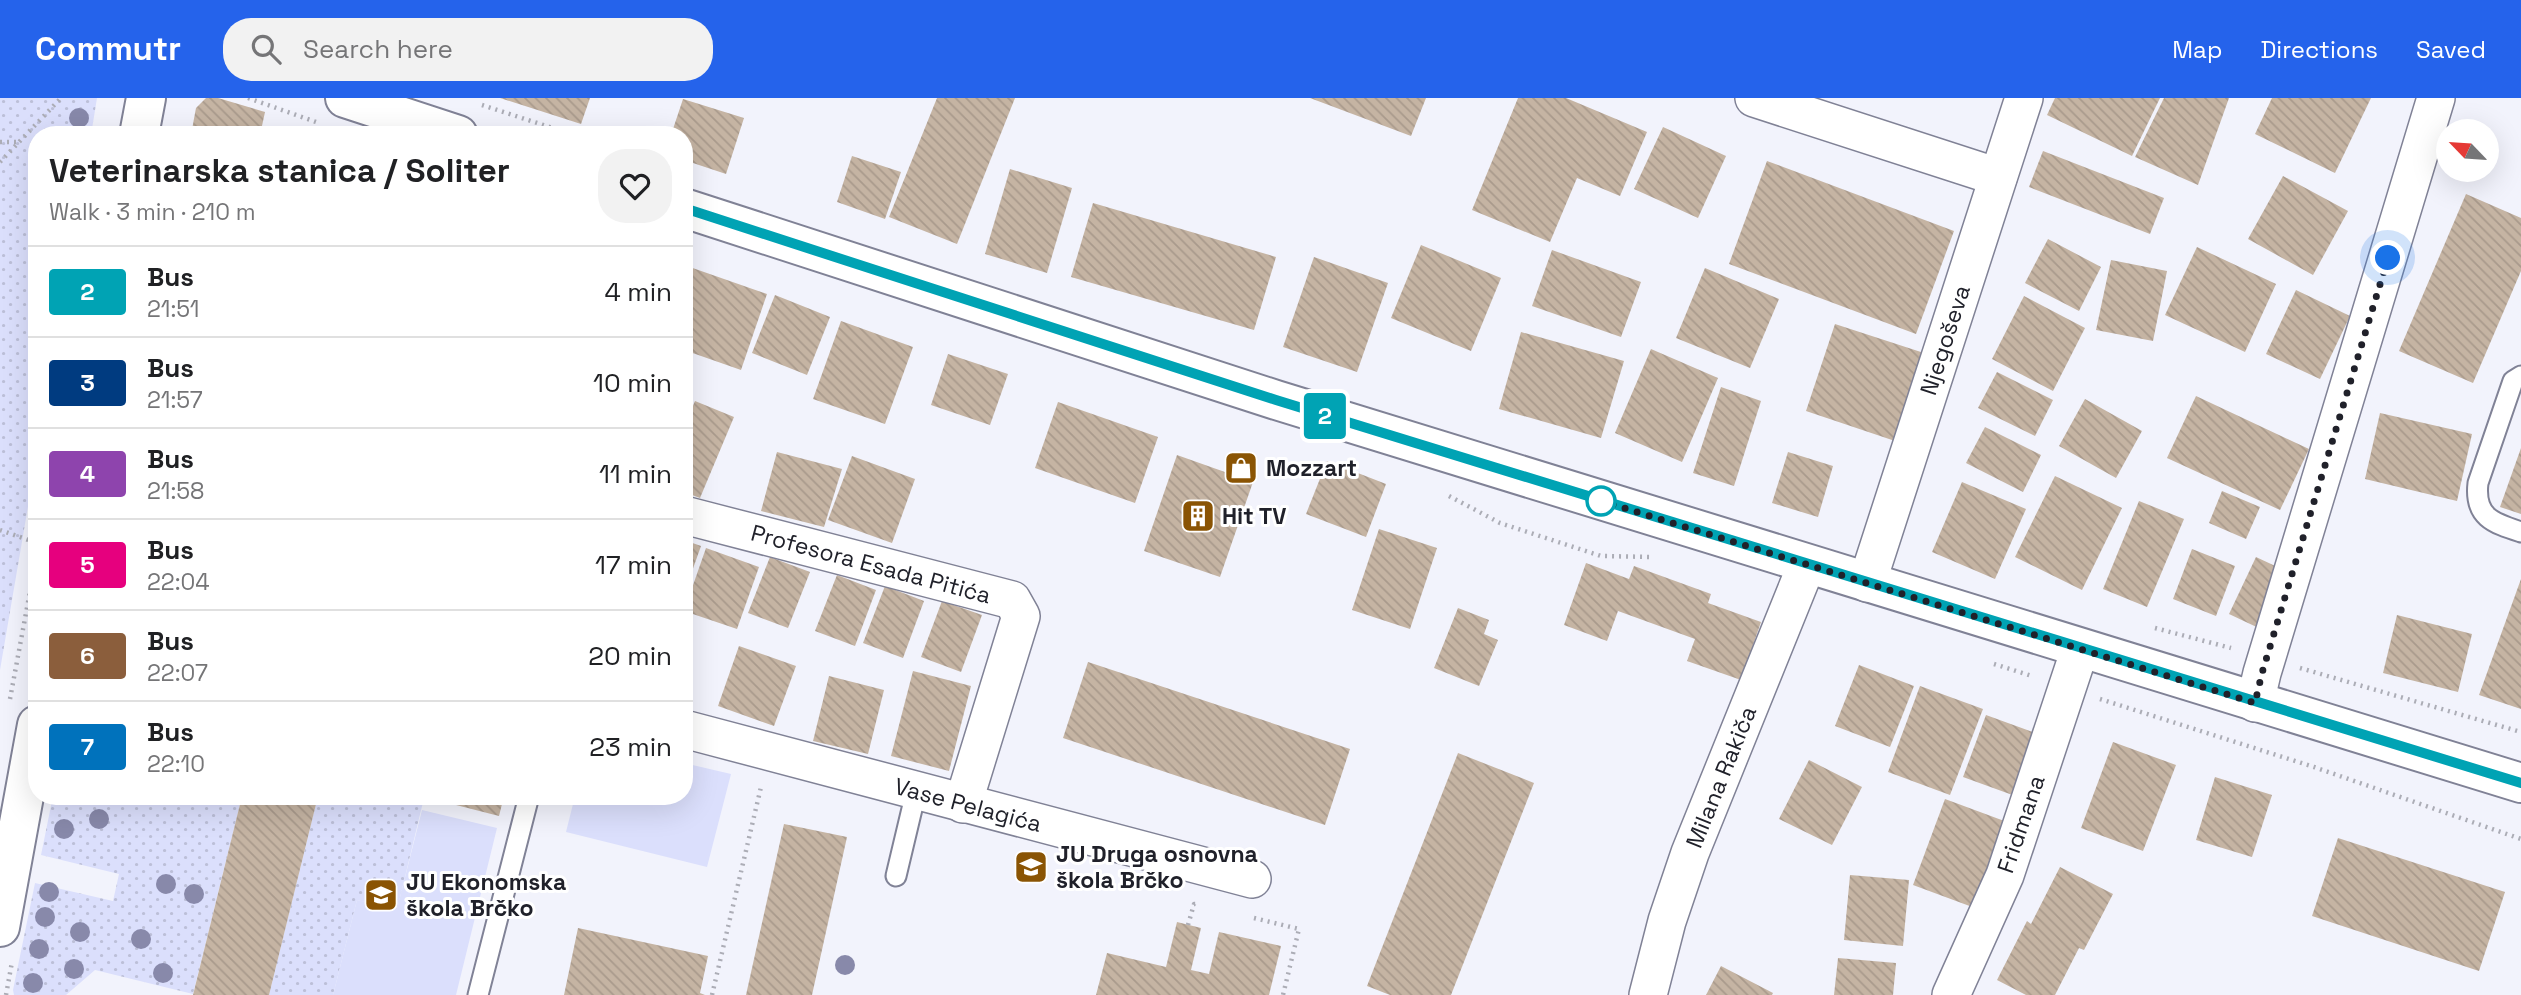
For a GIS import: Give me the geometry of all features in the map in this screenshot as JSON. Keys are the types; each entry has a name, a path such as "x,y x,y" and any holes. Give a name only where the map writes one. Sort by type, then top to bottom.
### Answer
{"main road":[{"path":"141,126 146,98"},
{"path":"332,110 413,126"},
{"path":"693,211 1276,400 2521,783"},
{"path":"0,927 23,713"}],"street":[{"path":"1754,98 1998,177"},
{"name":"Njegoševa","path":"1867,583 2024,98"},
{"path":"2255,703 2436,98"},
{"name":"Profesora Esada Pitića","path":"693,517 1012,600 1021,616 963,804"},
{"name":"Milana Rakiča","path":"1648,995 1667,921 1690,853 1807,564"},
{"name":"Fridmana","path":"1951,995 2005,875 2080,649"},
{"name":"Vase Pelagića","path":"693,731 1252,879"}],"lane":[{"path":"2521,376 2513,381 2477,483 2476,499 2491,522 2521,532"},
{"path":"896,876 916,792"},
{"path":"478,995 527,805"}],"path":[{"path":"35,126 61,98"},
{"path":"248,98 332,110"},
{"path":"494,109 546,126"},
{"path":"0,162 28,133"},
{"path":"0,142 20,142"},
{"path":"0,530 28,540"},
{"path":"23,713 28,654"},
{"path":"712,995 769,752"},
{"path":"1252,879 1241,915 1299,929 1283,995"},
{"path":"1188,925 1194,904 1206,906"}],"shaded area":[{"path":"0,98 97,98 92,126 28,126 28,507 0,670"},
{"path":"693,765 731,774 707,867 566,832 573,805 693,805"},
{"path":"51,805 240,805 193,994 95,970 66,995 14,995 35,883 113,901 119,874 41,855"},
{"path":"316,805 422,805 397,910 357,900 333,995 269,995"},
{"path":"422,810 497,828 456,995 333,995 357,900 397,909"}],"building":[{"path":"206,98 218,98 265,112 262,126 193,126 196,108"},
{"path":"500,98 590,98 581,124"},
{"path":"937,98 1015,98 957,244 889,217"},
{"path":"1310,98 1426,98 1411,136"},
{"path":"1518,98 1566,98 1647,132 1620,196 1577,178 1550,242 1472,210"},
{"path":"2055,98 2160,98 2132,156 2047,115"},
{"path":"2164,98 2229,98 2198,185 2135,157"},
{"path":"2272,98 2371,98 2335,173 2255,134"},
{"path":"683,99 744,118 726,174 693,163 693,126 674,126"},
{"path":"1663,127 1726,156 1698,218 1634,189"},
{"path":"2043,151 2164,198 2150,234 2029,187"},
{"path":"852,156 901,172 885,219 837,202"},
{"path":"1767,161 1954,231 1916,334 1729,264"},
{"path":"1010,169 1072,188 1047,273 985,254"},
{"path":"2283,176 2348,211 2313,275 2248,239"},
{"path":"2466,194 2521,218 2521,271 2473,383 2399,351"},
{"path":"1093,203 1276,257 1254,330 1071,277"},
{"path":"2048,239 2101,267 2079,311 2025,283"},
{"path":"1421,245 1501,278 1471,351 1391,318"},
{"path":"2197,247 2276,284 2245,352 2165,315"},
{"path":"1552,250 1641,282 1621,337 1532,306"},
{"path":"1314,257 1388,283 1357,372 1283,347"},
{"path":"2111,260 2167,271 2153,341 2096,330"},
{"path":"693,268 767,294 741,370 693,353"},
{"path":"1705,268 1779,299 1750,368 1676,338"},
{"path":"2296,290 2350,316 2320,379 2266,354"},
{"path":"775,295 830,317 807,375 752,353"},
{"path":"2024,296 2085,328 2053,391 1992,359"},
{"path":"841,321 913,347 885,424 813,399"},
{"path":"1835,324 1924,353 1895,441 1806,411"},
{"path":"1521,332 1624,361 1601,438 1499,409"},
{"path":"1651,349 1718,378 1682,462 1615,433"},
{"path":"948,354 1008,374 990,425 931,405"},
{"path":"1997,372 2053,400 2035,436 1978,408"},
{"path":"1721,387 1761,401 1734,486 1693,473"},
{"path":"2196,396 2309,449 2280,510 2167,458"},
{"path":"2085,399 2142,431 2116,478 2059,446"},
{"path":"695,401 734,417 700,498 693,495"},
{"path":"1058,402 1158,437 1135,503 1035,468"},
{"path":"2380,413 2472,434 2457,501 2365,479"},
{"path":"1985,427 2041,455 2023,492 1966,463"},
{"path":"2521,448 2521,514 2500,507"},
{"path":"777,452 842,469 824,527 761,511"},
{"path":"1788,452 1833,466 1818,517 1772,503"},
{"name":"Hit TV","path":"1177,455 1253,482 1220,577 1144,551"},
{"path":"852,456 915,479 892,543 828,520"},
{"path":"1327,461 1386,484 1366,537 1306,514"},
{"path":"2055,476 2122,508 2082,590 2015,557"},
{"path":"1962,482 2026,509 1995,579 1932,552"},
{"path":"2222,491 2260,507 2246,539 2209,523"},
{"path":"2139,501 2184,519 2147,607 2103,589"},
{"path":"1379,529 1437,548 1410,629 1352,610"},
{"path":"693,543 701,546 693,568"},
{"path":"706,548 759,567 737,629 693,614 693,585"},
{"path":"2192,549 2235,566 2216,616 2173,599"},
{"path":"770,557 810,572 788,628 748,613"},
{"path":"2256,557 2292,574 2265,631 2229,614"},
{"path":"1586,563 1629,579 1634,566 1711,594 1708,603 1761,622 1741,680 1687,661 1695,639 1618,611 1607,641 1564,625"},
{"path":"837,575 876,590 855,646 815,631"},
{"path":"2521,579 2521,709 2479,695"},
{"path":"885,586 924,601 903,658 863,643"},
{"path":"942,601 982,615 961,672 921,657"},
{"path":"1458,608 1489,620 1484,634 1498,640 1479,686 1434,668"},
{"path":"2397,615 2472,634 2458,692 2383,673"},
{"path":"739,646 796,666 774,726 718,706"},
{"path":"1088,662 1350,749 1325,825 1063,738"},
{"path":"1859,665 1914,686 1890,747 1835,726"},
{"path":"913,671 971,686 949,771 891,756"},
{"path":"829,676 884,690 868,754 813,741"},
{"path":"1920,686 1983,709 1950,795 1888,772"},
{"path":"1986,715 2041,735 2018,797 1963,777"},
{"path":"2113,742 2176,765 2143,851 2081,828"},
{"path":"1458,753 1534,783 1451,995 1390,995 1367,986"},
{"path":"1809,760 1862,787 1832,845 1779,819"},
{"path":"2215,777 2272,795 2252,857 2196,840"},
{"path":"1945,799 2007,822 1975,908 1913,885"},
{"path":"240,805 316,805 269,995 193,995"},
{"path":"456,805 502,805 499,816"},
{"path":"784,824 847,837 812,995 746,995"},
{"path":"2338,838 2505,892 2479,971 2312,916"},
{"path":"2060,867 2113,894 2084,950 2079,948 2055,995 2026,995 1997,980 2027,921 2031,924"},
{"path":"1850,875 1909,880 1903,946 1844,940"},
{"path":"1177,922 1201,928 1191,970 1209,974 1219,932 1281,946 1269,995 1096,995 1107,953 1166,967"},
{"path":"578,928 708,956 700,993 705,995 564,995"},
{"path":"1838,958 1896,963 1893,995 1834,995"},
{"path":"1721,966 1773,993 1772,995 1706,995"}],"bus line":[{"name":"2","path":"693,211 1276,400 2521,783"}],"place":[{"name":"Mozzart","path":"1241,468"},
{"name":"Hit TV","path":"1198,516"},
{"name":"JU Druga osnovna škola Brčko","path":"1031,867"},
{"name":"JU Ekonomska škola Brčko","path":"381,895"}],"route":[{"path":"1601,501 1595,499 2255,703 2388,258"}]}
